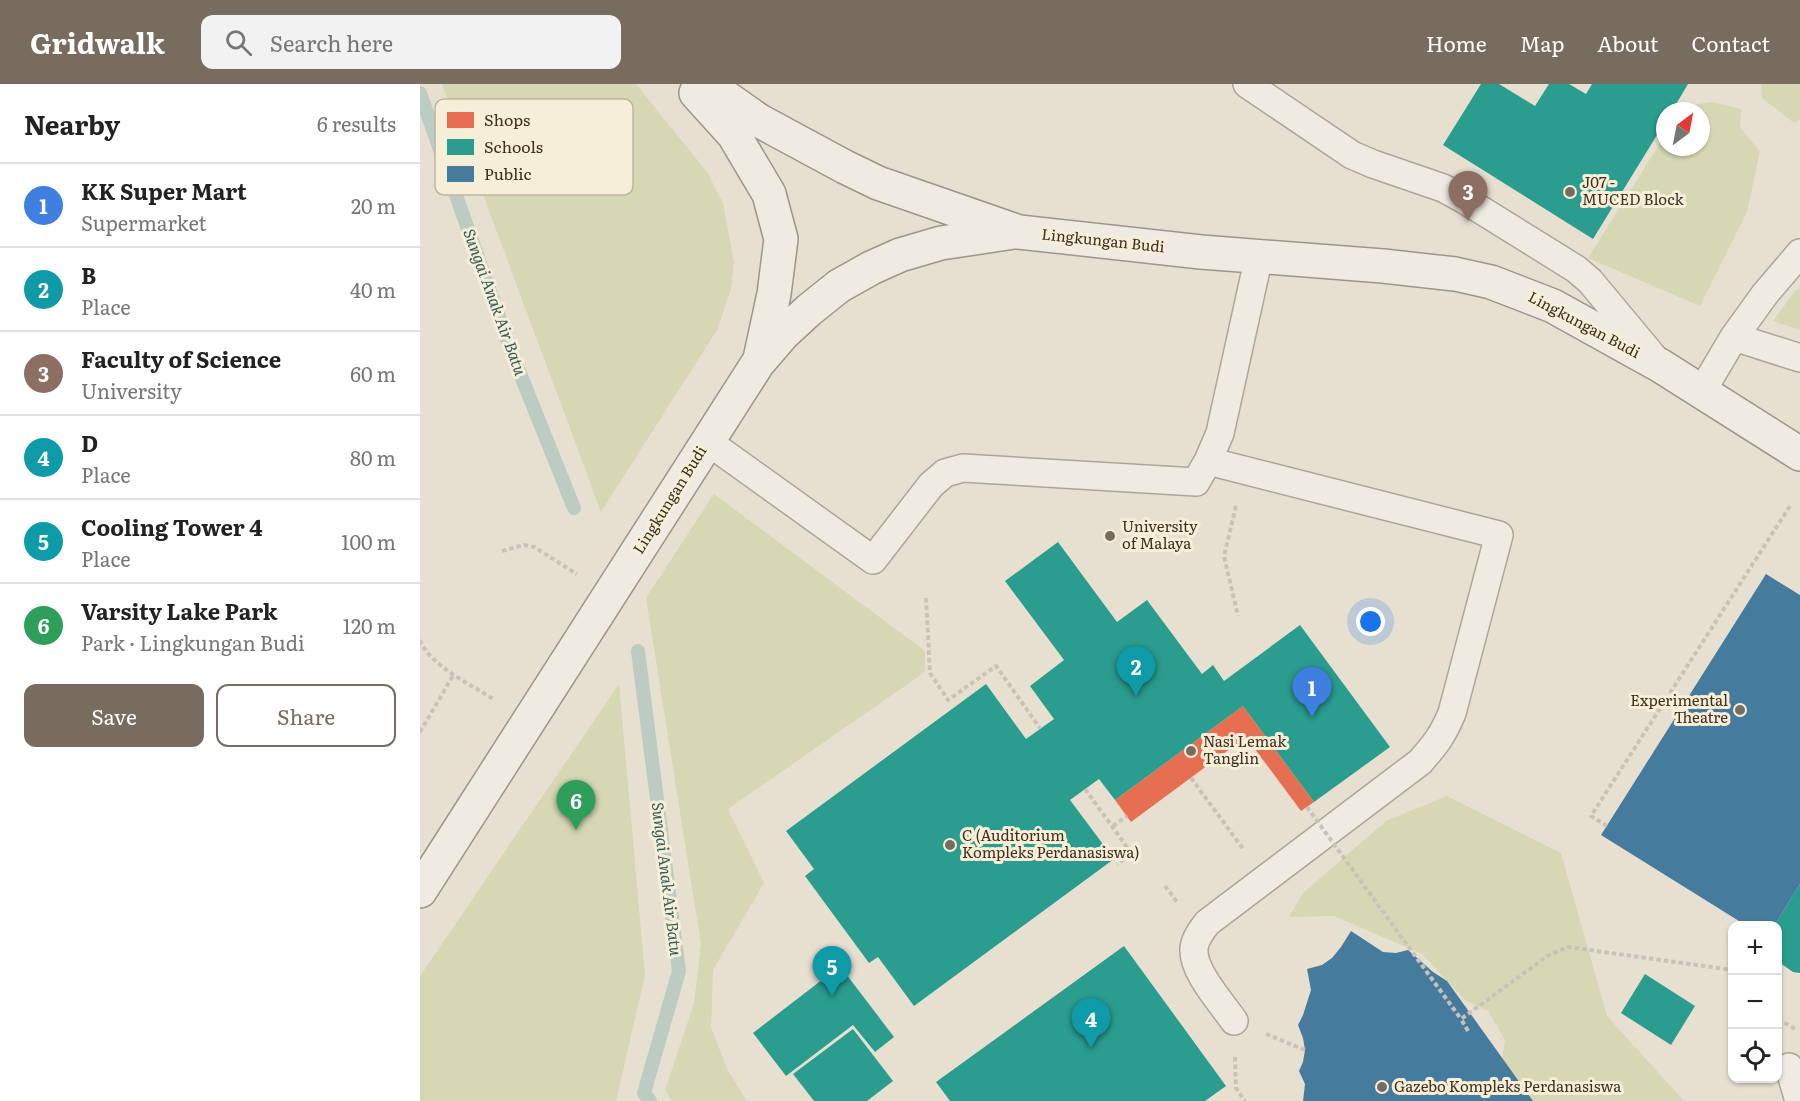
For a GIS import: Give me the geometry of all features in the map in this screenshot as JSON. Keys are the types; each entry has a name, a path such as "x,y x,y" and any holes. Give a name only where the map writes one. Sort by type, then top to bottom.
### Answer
{"street":[{"path":"688,84 734,135 769,194 781,239 774,294 760,360"},
{"name":"Lingkungan Budi","path":"707,84 758,120 878,183 1019,232 1201,252 1344,262 1455,274 1491,282 1524,293 1661,366 1800,454"},
{"name":"Lingkungan Budi","path":"420,891 707,441 760,360 783,334 839,286 900,255 941,243 1019,232"}],"lane":[{"path":"1247,84 1352,155 1443,188 1576,269 1590,281 1661,366"},
{"path":"1702,391 1734,337 1765,294 1800,253"},
{"path":"707,441 873,560 931,485 945,473 963,468 1196,482 1220,433 1259,256"},
{"path":"1734,337 1800,358"},
{"path":"1208,461 1499,535 1452,713 1444,733 1420,762 1206,923 1199,934 1194,946 1198,968 1234,1021"},
{"path":"1789,1067 1799,1101"}],"path":[{"path":"1238,616 1224,556 1245,470"},
{"path":"1607,826 1591,816 1790,506"},
{"path":"502,551 524,544 534,546 579,576"},
{"path":"926,598 930,673 948,700 996,666 1040,728"},
{"path":"420,640 423,648 435,662 498,702"},
{"path":"420,732 454,674"},
{"path":"1191,778 1265,879"},
{"path":"1085,789 1132,854 1117,864"},
{"path":"1307,807 1468,1031"},
{"path":"1112,827 1127,816"},
{"path":"1461,1019 1549,955 1568,947 1728,969"},
{"path":"1782,1021 1800,1032"},
{"path":"1236,1088 1245,1101"}],"green space":[{"path":"442,84 636,84 707,172 723,203 734,262 731,289 717,330 601,512 483,195 633,195 633,99 448,99"},
{"path":"1761,84 1800,84 1800,119 1794,123 1762,98"},
{"path":"1710,102 1741,109 1740,128 1760,151 1747,212 1700,306 1588,258 1656,149 1656,156 1710,156"},
{"path":"1800,288 1800,330 1773,321 1795,291"},
{"path":"714,494 925,651 925,672 728,809 764,883 713,970 711,1027 727,1069 747,1101 672,1101 665,1090 694,1003 701,944 646,598"},
{"path":"619,684 645,975 616,1101 420,1101 420,976"},
{"path":"1447,796 1561,853 1607,1016 1684,1101 1531,1101 1502,1060 1505,1040 1488,1011 1465,1000 1422,954 1334,916 1289,917 1303,893 1386,821"}],"building: Shops":[{"path":"1243,706 1314,802 1301,811 1246,737 1131,822 1115,800"}],"building: Schools":[{"name":"J07 - MUCED Block","path":"1481,84 1499,84 1535,106 1549,84 1569,84 1586,94 1592,84 1688,84 1677,102 1656,102 1656,137 1593,239 1443,145"},
{"path":"1058,542 1117,622 1147,600 1202,674 1213,665 1224,681 1300,625 1390,747 1314,802 1243,706 1115,800 1099,779 1070,800 1114,859 914,1006 878,957 869,963 805,876 814,869 786,831 986,684 1026,739 1054,719 1030,686 1064,660 1005,581"},
{"path":"1800,884 1800,973 1793,972 1782,964 1782,921 1777,921"},
{"path":"1124,946 1226,1086 1205,1101 950,1101 936,1082"},
{"path":"840,966 894,1037 875,1052 853,1025 786,1076 753,1033"},
{"path":"1645,974 1695,1006 1671,1045 1621,1013"},
{"path":"853,1029 893,1081 867,1101 814,1101 793,1074"}],"building: Public":[{"name":"Experimental Theatre","path":"1766,574 1800,595 1800,884 1777,921 1739,921 1601,835"},
{"path":"1351,931 1383,952 1396,953 1408,950 1447,981 1533,1101 1303,1101 1305,1084 1299,1071 1305,1050 1298,1025 1311,990 1307,969 1322,965 1332,958"}],"waterway":[{"name":"Sungai Anak Air Batu","path":"420,93 435,136"},
{"name":"Sungai Anak Air Batu","path":"456,195 511,351 574,508"},
{"name":"Sungai Anak Air Batu","path":"638,651 679,971 644,1093 650,1101"}],"place":[{"name":"J07 - MUCED Block","path":"1570,192"},
{"name":"Faculty of Science","path":"1468,221"},
{"name":"University of Malaya","path":"1110,536"},
{"name":"B","path":"1136,696"},
{"name":"Experimental Theatre","path":"1740,710"},
{"name":"KK Super Mart","path":"1312,717"},
{"name":"Nasi Lemak Tanglin","path":"1191,751"},
{"name":"Varsity Lake Park","path":"576,830"},
{"name":"C (Auditorium Kompleks Perdanasiswa)","path":"950,845"},
{"name":"Cooling Tower 4","path":"832,996"},
{"name":"D","path":"1091,1048"},
{"name":"Gazebo Kompleks Perdanasiswa","path":"1382,1087"}]}
